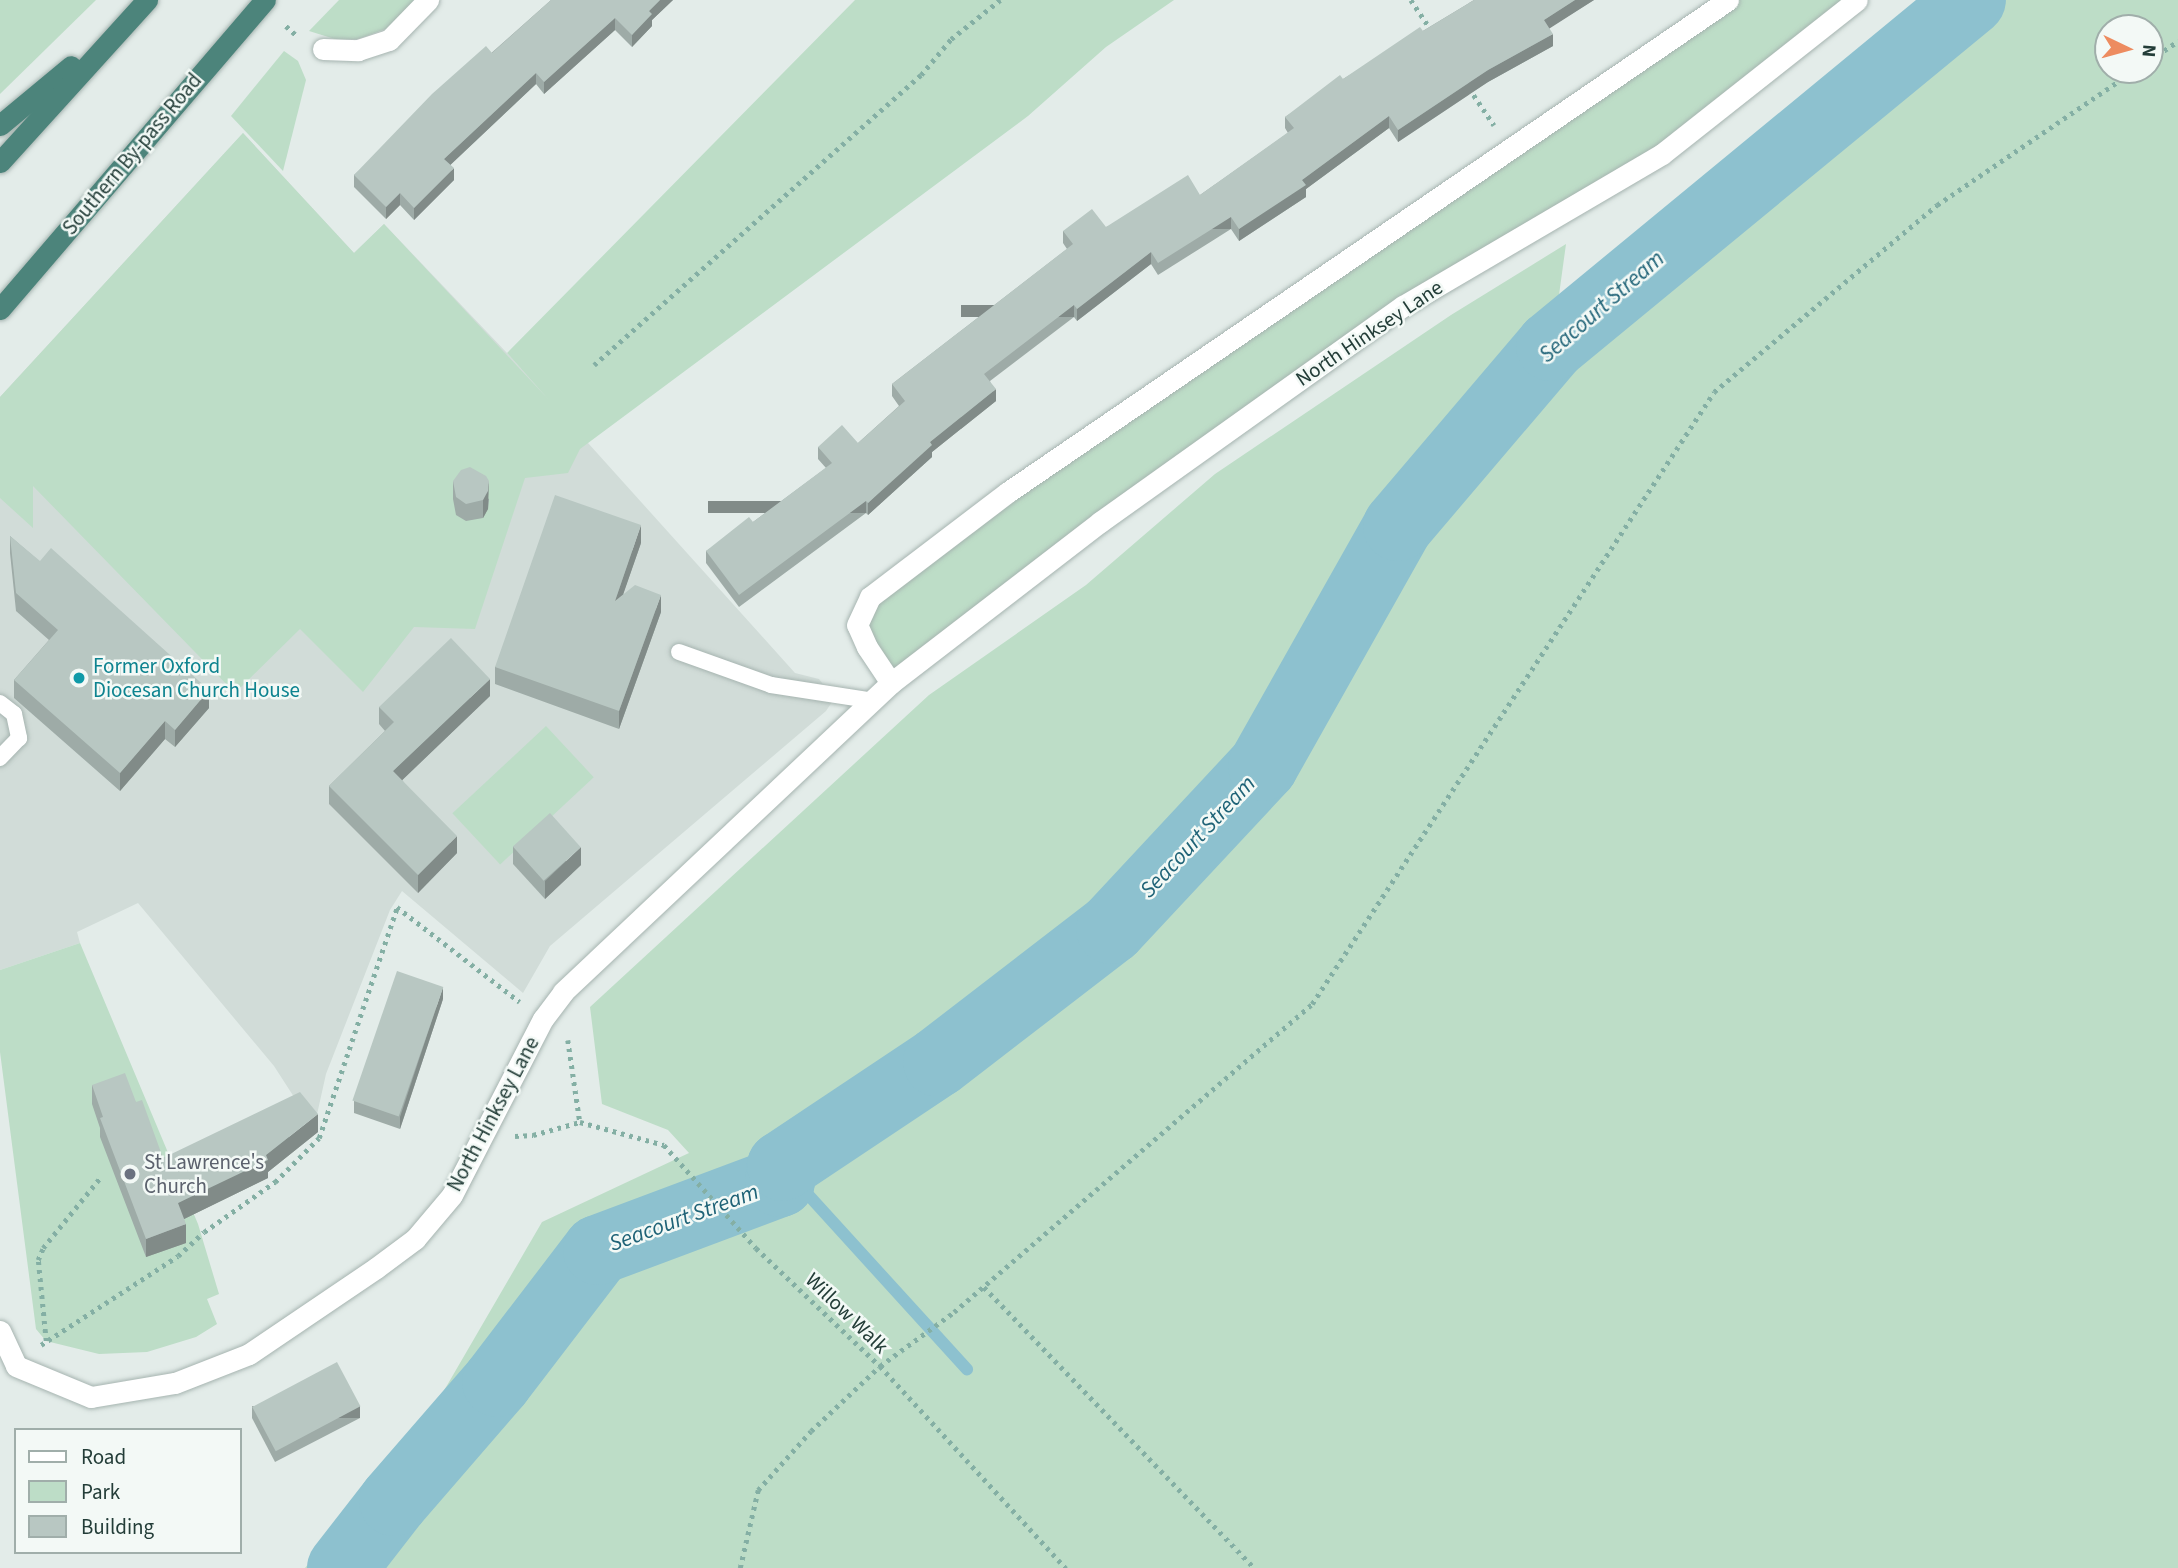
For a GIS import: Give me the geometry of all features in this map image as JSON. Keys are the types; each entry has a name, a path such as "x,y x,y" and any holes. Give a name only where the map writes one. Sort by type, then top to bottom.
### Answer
{"highway":[{"path":"0,162 147,0"},
{"name":"Southern By-pass Road","path":"0,309 265,0"},
{"path":"0,125 124,23"}],"street":[{"path":"323,49 358,50 389,40 428,0"},
{"path":"891,683 867,647 857,625 870,597 1008,492 1728,0"},
{"name":"North Hinksey Lane","path":"8,1371 91,1397 175,1383 248,1354 415,1239 452,1195 479,1138 543,1019 563,992 891,683 1100,522 1404,306 1661,154 1857,0"},
{"path":"0,1331 8,1371"}],"lane":[{"path":"679,652 771,685 874,701"},
{"path":"0,702 14,714 19,738 0,758"}],"path":[{"path":"594,365 920,75 951,38 1000,0"},
{"path":"1411,0 1433,34"},
{"path":"1464,79 1510,149"},
{"path":"740,1568 758,1490 811,1432 880,1366 984,1287 1312,1004 1714,392 1937,205 2114,84"},
{"path":"8,1371 46,1341 177,1255 204,1232 275,1182 319,1138 397,907 543,1019"},
{"path":"479,1138 533,1135 580,1122 563,992"},
{"name":"Willow Walk","path":"580,1122 664,1144 756,1248 880,1366 1066,1568"},
{"path":"46,1341 38,1260 43,1248 99,1179"},
{"path":"984,1287 1254,1568"}],"shaded area":[{"path":"243,133 354,253 384,224 507,353 795,673 819,679 834,699 826,711 550,946 523,993 402,891 390,910 326,1074 314,1128 274,1066 138,903 77,932 80,943 0,970 0,397"}],"green space":[{"path":"0,0 96,0 0,94"},
{"path":"339,0 418,0 391,27 358,39 338,40 309,31"},
{"path":"855,0 1174,0 1106,47 1028,116 580,449 568,473 525,478 475,629 414,627 363,692 300,629 235,693 33,486 33,528 0,498 0,397 243,133 354,253 384,224 548,399 507,353"},
{"path":"1728,0 1857,0 1662,154 1403,306 891,683 867,647 870,597"},
{"path":"1976,0 2178,0 2178,1568 305,1568 442,1394 542,1222 689,1153 668,1130 602,1104 590,1007 929,695 1086,585 1215,474 1451,315 1566,244 1552,346"},
{"path":"284,51 298,61 306,80 283,171 231,116"},
{"path":"546,726 594,777 500,864 452,813"},
{"path":"80,943 198,1224 219,1294 207,1299 217,1324 196,1337 147,1352 99,1354 46,1341 36,1329 0,1052 0,970"}],"building":[{"path":"551,0 660,0 649,11 652,14 632,35 615,18 544,82 536,73 444,159 454,168 414,208 400,193 386,207 354,175 432,94 486,46 492,53"},
{"path":"1474,0 1575,0 1544,20 1553,34 1488,70 1398,130 1389,116 1302,180 1306,185 1239,229 1231,217 1158,263 1151,252 1077,309 1074,305 984,374 996,389 930,442 932,445 868,503 866,501 739,595 706,551 749,517 753,522 832,463 818,447 842,425 858,443 905,401 892,384 1073,244 1063,231 1092,209 1106,227 1188,175 1200,195 1294,128 1285,117 1340,75 1343,79 1420,27 1423,31"},
{"path":"470,467 486,476 489,481 488,491 483,500 466,504 456,497 453,481 461,470"},
{"path":"555,495 641,525 615,601 635,585 661,595 619,711 495,667"},
{"name":"Former Oxford Diocesan Church House","path":"10,536 40,561 51,548 209,690 175,730 165,721 120,773 14,680 58,630 16,593"},
{"path":"451,638 490,679 393,771 457,836 418,875 329,786 394,722 379,707"},
{"path":"550,813 581,847 544,881 513,846"},
{"path":"397,971 443,987 399,1116 352,1101"},
{"path":"125,1073 136,1102 142,1100 163,1158 300,1092 318,1114 266,1155 268,1160 178,1203 186,1224 146,1239 100,1118 103,1117 92,1085"},
{"path":"337,1362 360,1406 276,1451 252,1407"}],"waterway":[{"name":"Seacourt Stream","path":"342,1568 394,1501 497,1382 598,1250 780,1182 782,1166 938,1062 1111,929 1263,766 1398,526 1551,346 1971,0"},
{"path":"782,1166 967,1369"}],"place":[{"name":"Former Oxford Diocesan Church House","path":"79,678"},
{"name":"St Lawrence's Church","path":"130,1174"}]}
